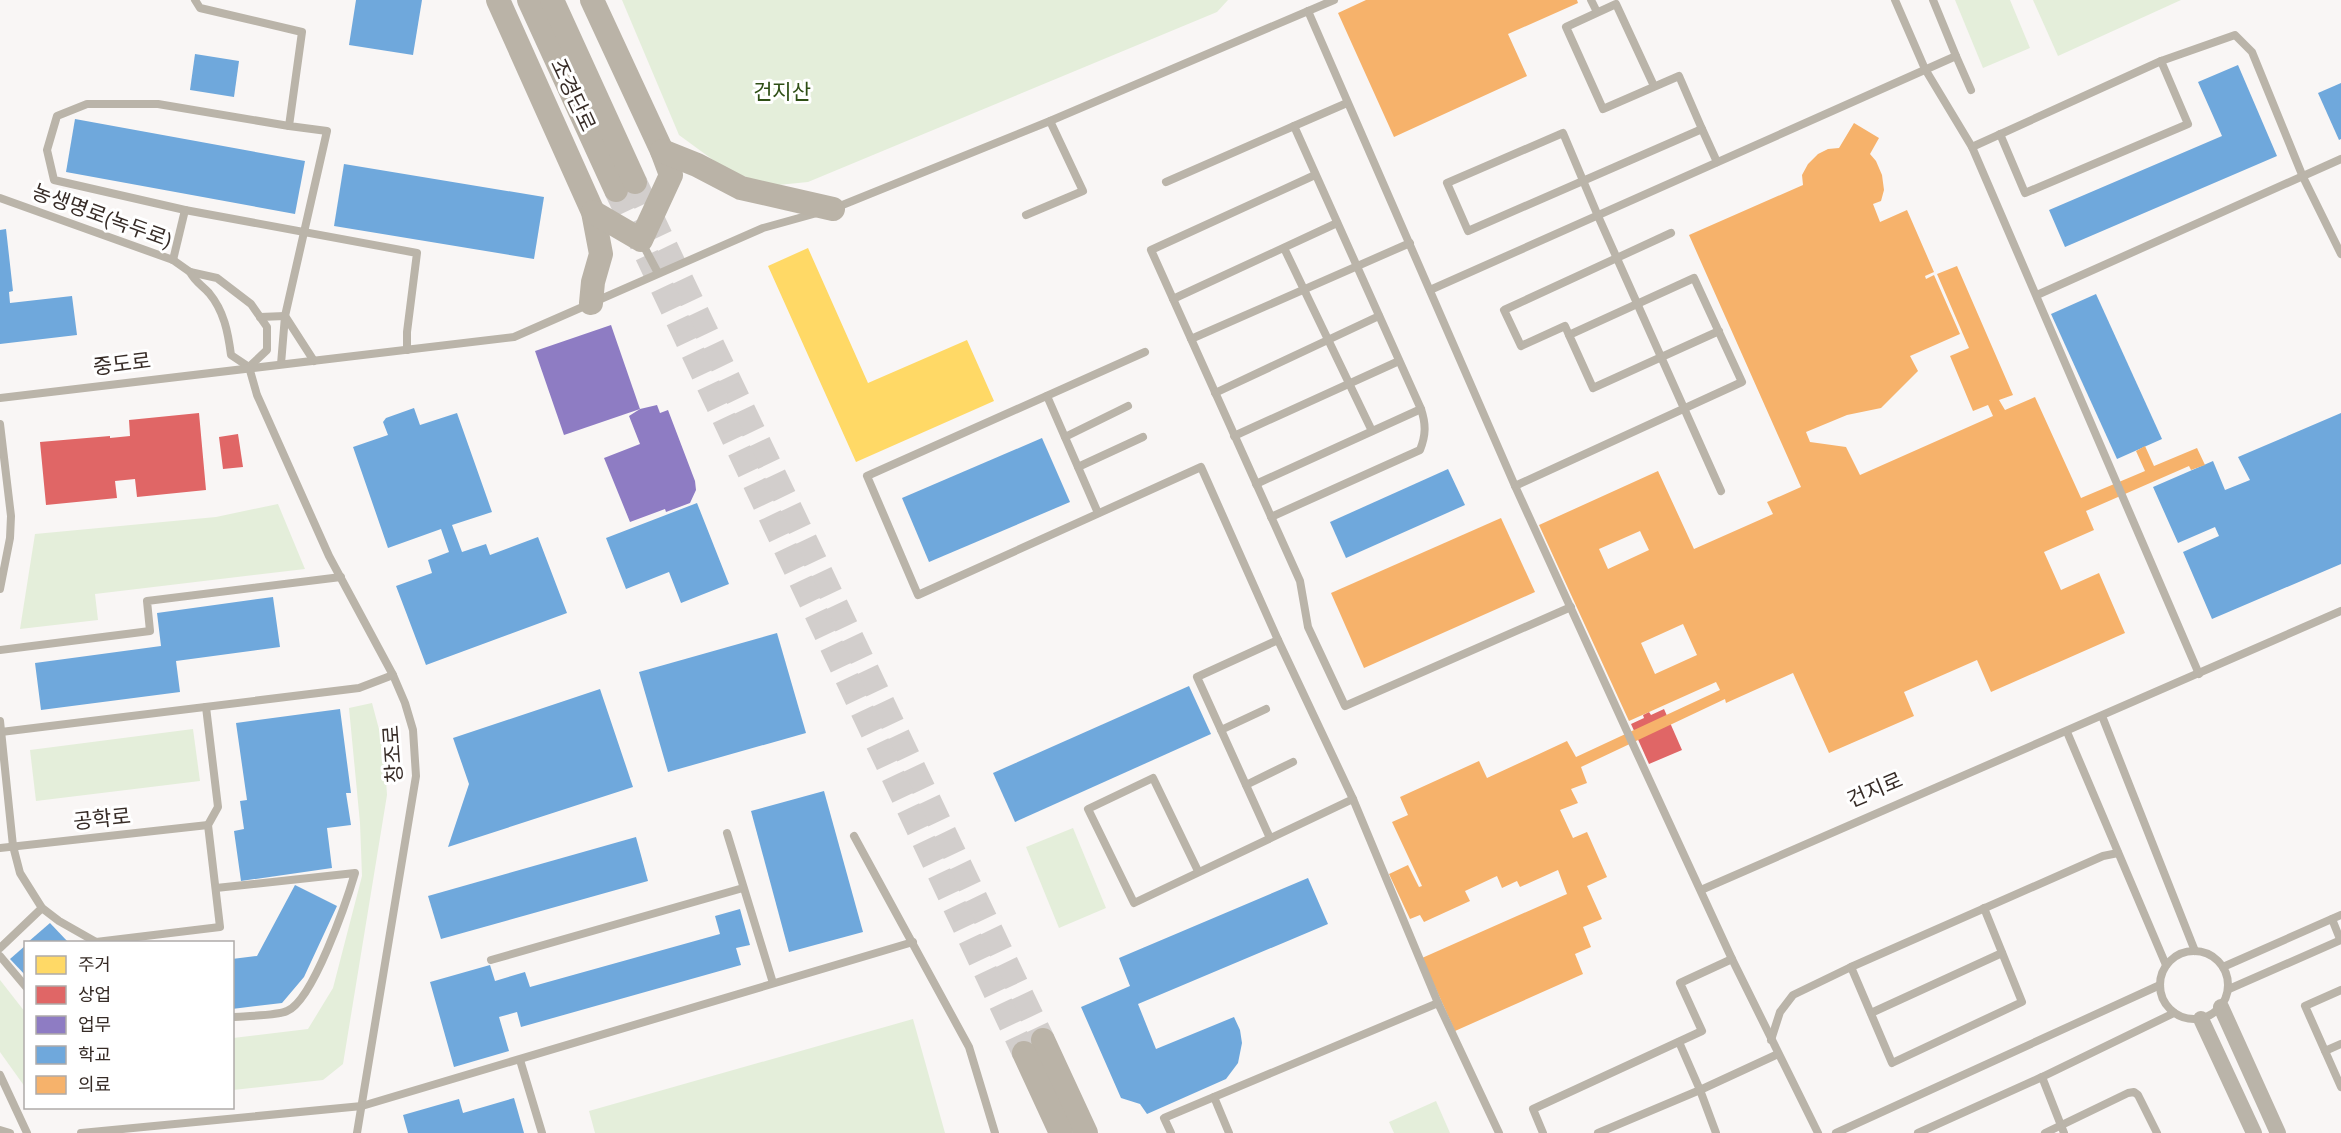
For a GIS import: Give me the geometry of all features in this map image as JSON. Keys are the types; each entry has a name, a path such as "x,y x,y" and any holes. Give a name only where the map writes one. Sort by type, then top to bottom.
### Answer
{"street":[{"path":"498,0 593,212 601,254 593,282 591,303"},
{"name":"조경단로","path":"529,0 625,186 552,0"},
{"path":"592,0 662,150 671,175 641,240 593,212"},
{"path":"662,150 741,188 833,209"},
{"path":"2221,1008 2278,1133"},
{"path":"2202,1019 2254,1133"},
{"path":"1061,1133 1033,1047 1086,1133"}],"lane":[{"path":"195,0 200,8 302,33 289,126"},
{"name":"중도로","path":"0,398 514,337 763,228 833,209 1050,121 1334,0"},
{"path":"1591,0 1597,12"},
{"path":"1895,0 1925,69 1972,147 2199,674"},
{"path":"1933,0 1971,90"},
{"path":"1654,86 1616,3 1566,27 1603,109 1679,75 1717,162"},
{"path":"1308,11 1515,486 1732,959 1818,1133"},
{"path":"1972,147 2161,61 2235,35 2252,52 2303,177 2341,254"},
{"path":"1430,290 1956,56"},
{"path":"2000,134 2025,193 2188,124 2161,61"},
{"path":"1166,182 1347,103"},
{"path":"281,364 285,316 304,231 327,131 158,104 87,104 57,116 47,150 54,180 185,210 304,231 417,253 407,332 407,350"},
{"path":"1026,215 1083,191 1050,121"},
{"path":"1271,517 1420,450 1425,437 1425,422 1421,409 1293,126"},
{"path":"1702,129 1584,181 1468,231 1448,183 1563,133 1584,181 1598,216 1721,491"},
{"path":"2037,295 2341,159"},
{"path":"1315,175 1151,250 1300,581 1308,627 1345,706 1571,607"},
{"name":"농생명로(녹두로)","path":"0,198 172,260 190,272 217,278 251,304 267,327 267,350 249,368 231,355 226,322 209,294 195,281 190,272"},
{"path":"172,260 185,210"},
{"path":"1173,299 1337,223"},
{"path":"1671,233 1504,310 1521,346 1565,326 1593,388 1719,331"},
{"path":"641,240 658,273"},
{"path":"1191,339 1410,243"},
{"path":"1284,248 1372,431"},
{"path":"1515,486 1742,382 1694,278 1569,334"},
{"path":"260,317 285,316"},
{"path":"285,316 314,361"},
{"path":"1215,393 1379,316"},
{"path":"1145,352 867,476 918,595 1201,467 1278,640 1353,799 1438,1003 1499,1133"},
{"path":"1234,436 1399,361"},
{"name":"창조로","path":"249,368 257,395 341,577 393,675 413,730 416,776 357,1133"},
{"path":"1047,396 1098,513"},
{"path":"1065,437 1128,406"},
{"path":"1256,484 1421,409"},
{"path":"0,423 11,516 10,538 0,589"},
{"path":"1078,467 1143,437"},
{"path":"0,650 150,631 147,601 341,577"},
{"name":"건지로","path":"1701,890 2341,611"},
{"path":"1270,838 1197,677 1278,640"},
{"path":"1,732 359,688 393,675"},
{"path":"104,941 220,927 208,825 218,807 206,707"},
{"path":"1221,730 1266,709"},
{"path":"2102,716 2195,951"},
{"path":"0,721 13,846 20,873 42,908 59,921 94,941"},
{"path":"2067,732 2166,965"},
{"path":"1245,785 1293,762"},
{"path":"1198,871 1153,778 1088,809 1134,903 1353,799"},
{"name":"공학로","path":"0,848 208,825"},
{"path":"727,833 773,983"},
{"path":"854,836 969,1047 995,1133"},
{"path":"1771,1040 1780,1012 1793,995 1851,967 2103,856 2118,853"},
{"path":"216,888 355,873 343,912 305,994 288,1011 234,1017"},
{"path":"491,960 743,888"},
{"path":"0,948 42,908"},
{"path":"1851,967 1892,1063 2022,1002 1984,908"},
{"path":"2223,967 2341,915"},
{"path":"2229,989 2341,940 2332,919"},
{"path":"81,1133 362,1106 913,942"},
{"path":"2186,951 2195,951 2216,958 2228,978 2229,989 2221,1008 2202,1019 2190,1019 2174,1013 2162,997 2160,985 2166,965 2175,956 2186,951"},
{"path":"1871,1013 2002,953"},
{"path":"0,956 24,985"},
{"path":"1543,1133 1533,1109 1702,1031 1680,983 1732,959"},
{"path":"1836,1133 2160,985"},
{"path":"2341,990 2305,1006 2341,1087"},
{"path":"1171,1133 1164,1118 1438,1003"},
{"path":"1918,1133 2043,1077 2174,1013"},
{"path":"1679,1042 1716,1133"},
{"path":"2325,1051 2341,1044"},
{"path":"1598,1133 1778,1054"},
{"path":"520,1060 542,1133"},
{"path":"0,1075 27,1133"},
{"path":"2043,1077 2062,1129"},
{"path":"2045,1133 2062,1129 2128,1093 2134,1092 2138,1095 2157,1133"},
{"path":"1214,1098 1229,1133"},
{"path":"0,1130 10,1133"}],"green space":[{"name":"건지산","path":"622,0 1228,0 1217,12 808,182 768,186 724,168 679,135"},
{"path":"1955,0 2010,0 2030,48 1983,68"},
{"path":"2033,0 2181,0 2058,56"},
{"path":"278,504 305,569 95,594 98,620 20,629 35,534 216,517"},
{"path":"372,703 384,748 387,795 343,1064 323,1080 234,1090 234,1038 308,1029 333,988 362,876 360,823 349,708"},
{"path":"193,729 200,781 36,801 30,750"},
{"path":"1073,828 1106,908 1059,928 1026,847"},
{"path":"0,980 24,1011 24,1086 0,1052"},
{"path":"913,1019 945,1133 595,1133 589,1111"},
{"path":"1436,1101 1450,1133 1394,1133 1389,1122"}],"building: 주거":[{"path":"808,248 868,383 967,340 994,401 856,462 768,266"}],"building: 상업":[{"path":"199,413 206,490 137,497 135,479 115,481 117,498 46,505 40,442 130,436 129,420"},
{"path":"238,434 243,467 223,469 219,437"},
{"path":"1664,709 1682,750 1649,764 1631,724 1644,718 1643,715 1649,712 1651,715"}],"building: 업무":[{"path":"611,325 640,409 564,435 535,351"},
{"path":"657,405 660,413 668,410 695,481 696,490 690,503 666,512 665,509 630,522 604,458 640,444 629,416 640,409"}],"building: 학교":[{"path":"356,0 422,0 413,55 349,45"},
{"path":"195,54 239,61 234,97 190,90"},
{"path":"2238,65 2277,156 2065,247 2049,210 2222,136 2198,82"},
{"path":"2341,83 2341,139 2339,140 2318,93"},
{"path":"75,119 305,161 295,214 66,172"},
{"path":"344,164 544,197 534,259 334,226"},
{"path":"6,229 13,291 9,292 10,303 72,296 77,335 0,344 0,230"},
{"path":"2096,294 2162,439 2117,459 2051,314"},
{"path":"414,408 420,425 457,413 492,512 452,525 462,552 486,544 490,555 538,537 567,613 426,665 396,586 432,573 428,560 449,552 441,529 388,548 353,447 388,435 383,422 386,418"},
{"path":"2341,413 2341,564 2212,619 2183,552 2219,536 2215,527 2178,543 2153,487 2213,461 2225,490 2250,480 2238,457"},
{"path":"1042,438 1070,502 929,562 902,498"},
{"path":"1448,469 1465,505 1346,558 1330,522"},
{"path":"697,503 729,584 681,603 669,572 626,589 606,538"},
{"path":"273,597 280,647 176,661 180,692 41,710 35,663 161,646 157,613"},
{"path":"777,633 806,733 668,772 639,672"},
{"path":"1189,686 1211,734 1015,822 993,773"},
{"path":"600,689 633,787 448,847 469,784 453,738"},
{"path":"340,709 351,793 346,793 351,825 327,828 332,868 241,881 234,831 244,829 240,801 247,800 236,723"},
{"path":"824,791 863,932 789,952 751,811"},
{"path":"636,837 648,881 441,939 428,896"},
{"path":"1308,878 1328,924 1138,1004 1156,1049 1234,1017 1240,1030 1242,1043 1238,1063 1226,1079 1147,1114 1140,1104 1121,1098 1081,1007 1130,986 1119,958"},
{"path":"295,885 337,906 304,977 282,1003 234,1009 234,959 257,956"},
{"path":"740,909 750,945 736,948 741,965 521,1027 517,1012 499,1017 509,1051 454,1067 430,982 490,965 495,981 525,972 530,987 720,934 715,916"},
{"path":"50,923 67,941 29,941"},
{"path":"24,947 24,974 10,959"},
{"path":"514,1098 524,1133 408,1133 403,1115 459,1099 463,1113"}],"building: 의료":[{"path":"1366,0 1577,0 1578,3 1508,34 1527,76 1394,137 1338,13"},
{"path":"1854,123 1879,138 1870,154 1882,175 1884,190 1881,201 1873,204 1880,222 1907,210 1934,272 1925,276 1926,279 1934,275 1960,334 1910,356 1918,371 1881,408 1847,415 1806,432 1810,442 1846,447 1860,475 1993,416 1988,405 1973,411 1950,356 1969,348 1937,274 1957,266 2013,395 1999,400 2005,410 2035,397 2081,498 2145,471 2136,451 2145,446 2154,466 2197,448 2205,465 2191,470 2189,466 2086,511 2094,530 2044,552 2061,590 2099,573 2125,633 1991,692 1977,660 1904,692 1914,716 1829,753 1793,673 1726,703 1725,699 1581,767 1587,783 1571,789 1578,803 1560,810 1573,838 1587,832 1607,877 1587,886 1602,919 1583,927 1591,947 1575,954 1583,974 1455,1031 1422,958 1567,894 1558,870 1520,887 1517,881 1502,888 1497,876 1465,891 1470,901 1424,922 1420,915 1410,919 1389,874 1408,865 1419,887 1422,886 1392,822 1408,815 1400,797 1479,761 1487,778 1567,741 1576,757 1720,690 1716,682 1629,721 1539,525 1658,471 1694,549 1773,514 1767,502 1801,487 1689,235 1803,185 1802,175 1808,164 1818,154 1828,149 1839,148","holes":["1640,531 1649,550 1608,569 1599,549","1683,624 1697,655 1655,674 1641,643"]},
{"path":"1501,518 1535,592 1364,668 1331,593"}],"tunnel":[{"path":"635,182 1043,1040"},
{"path":"616,190 1024,1053"}]}
